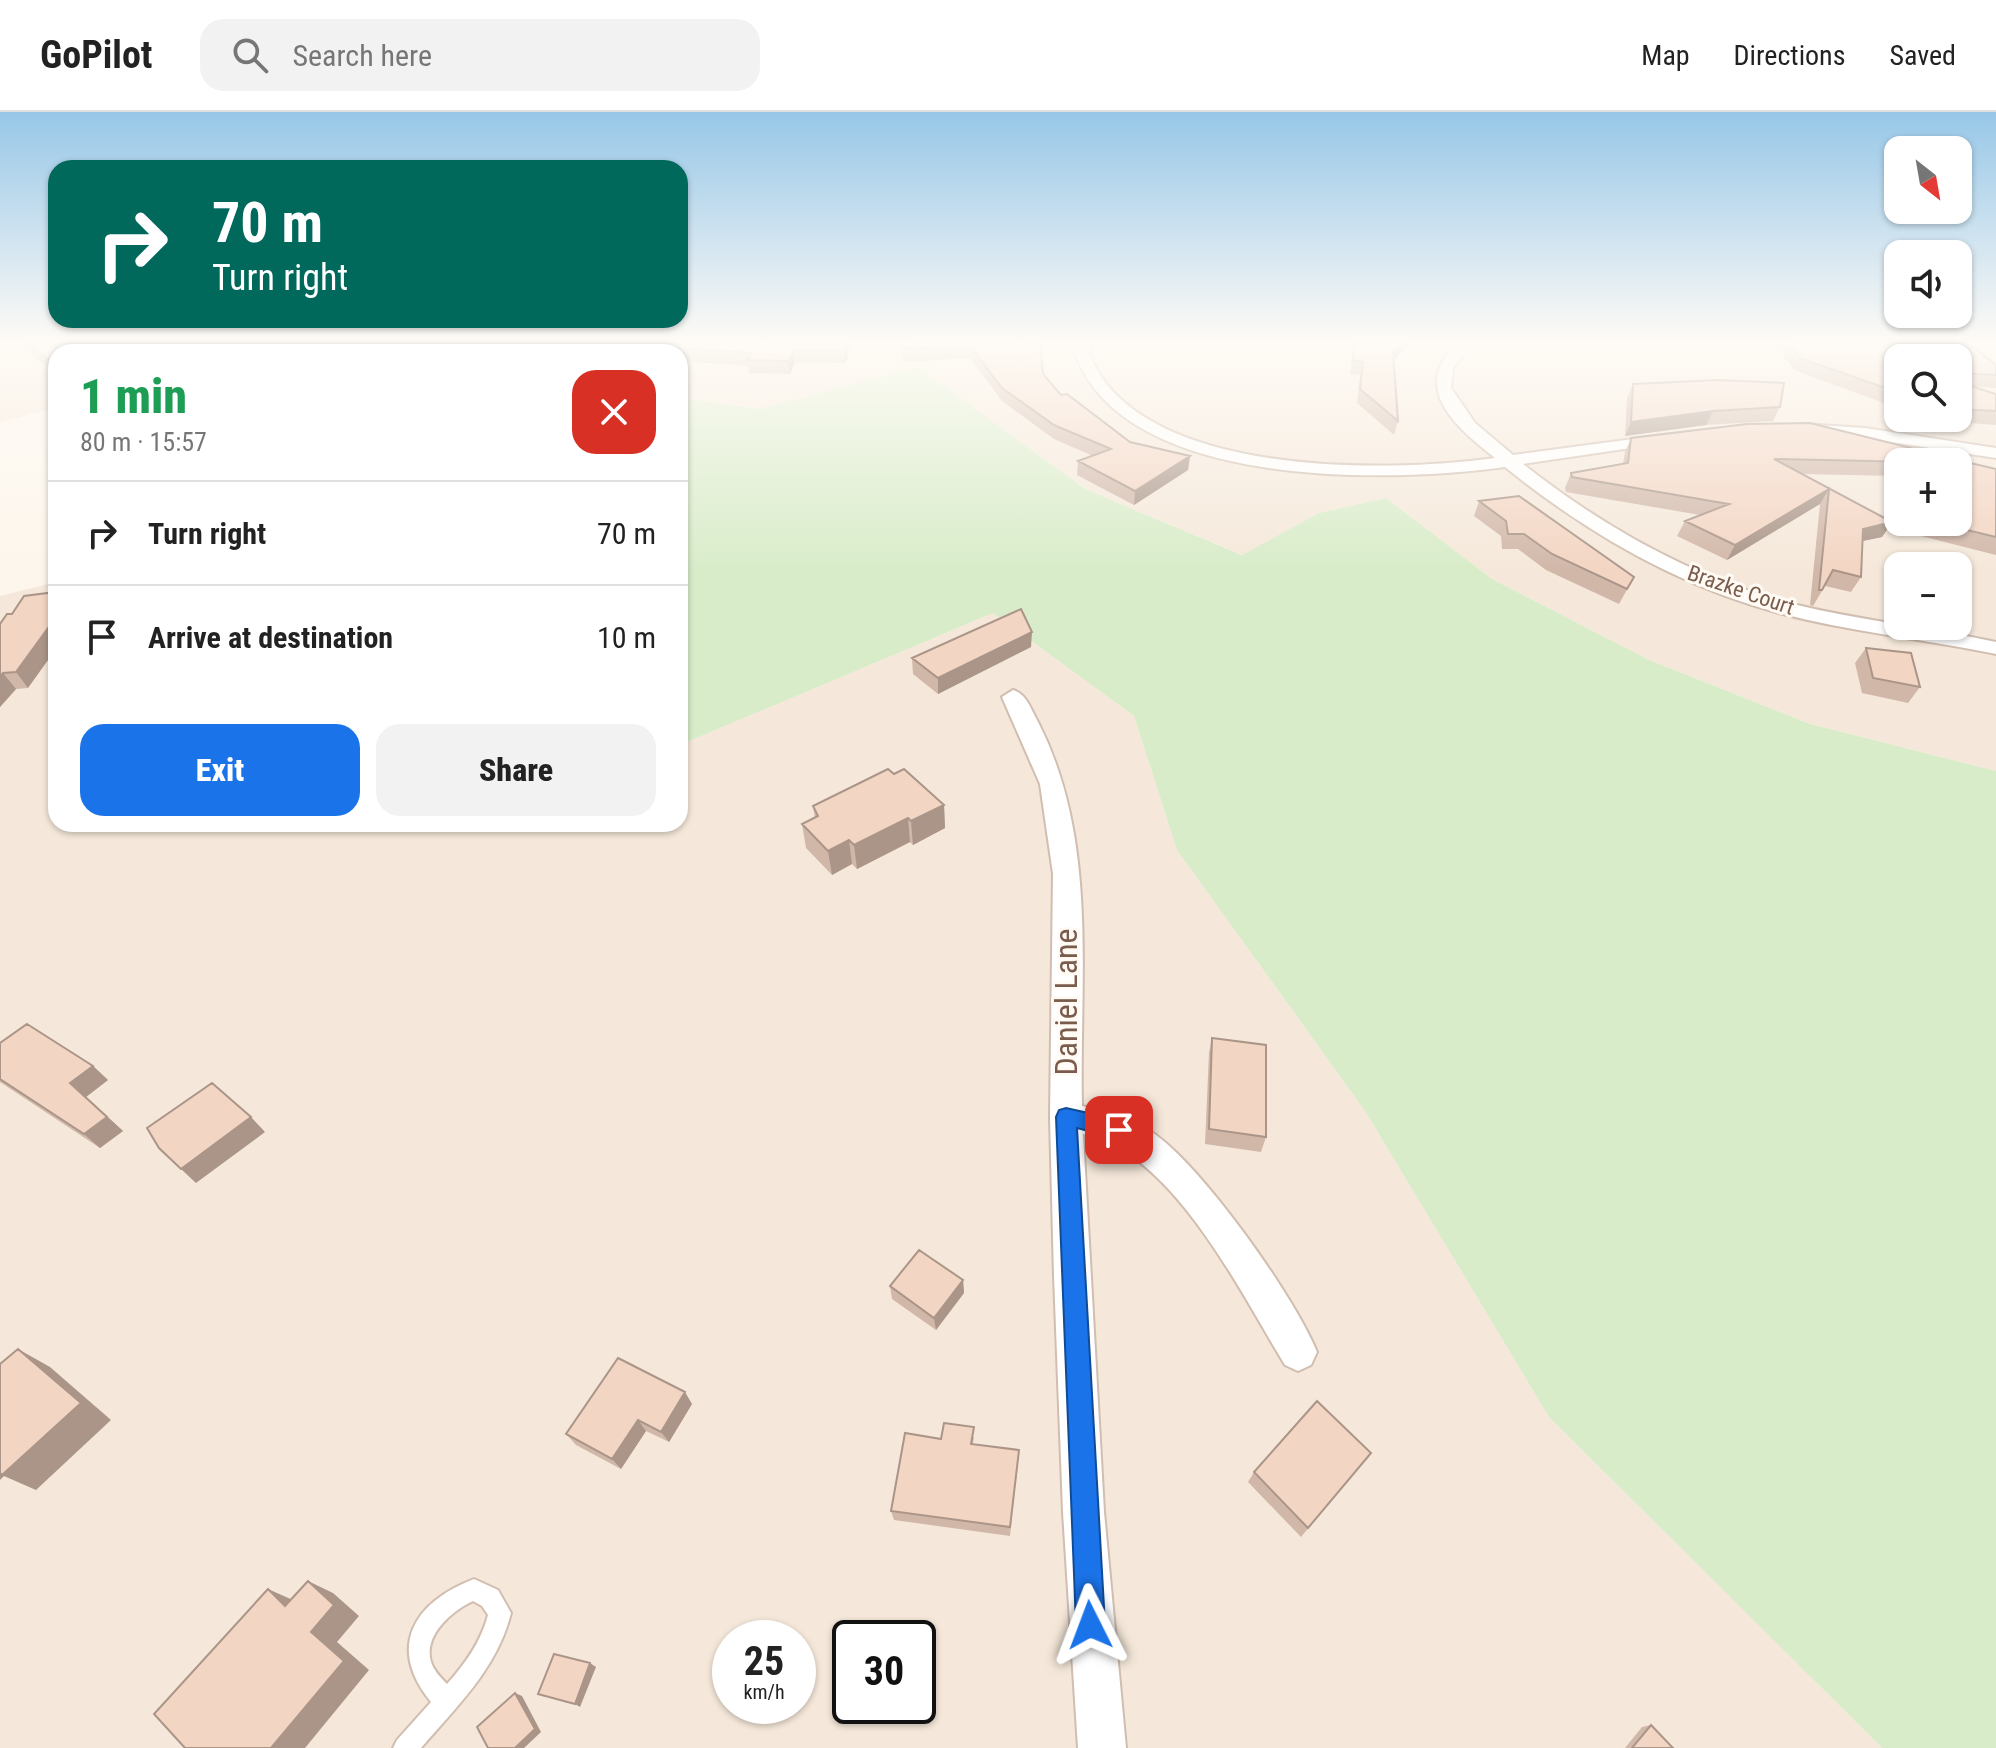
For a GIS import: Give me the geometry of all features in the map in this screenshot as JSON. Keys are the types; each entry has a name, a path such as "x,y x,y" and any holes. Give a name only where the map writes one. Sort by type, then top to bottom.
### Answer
{"street":[{"path":"1140,419 1162,432 1217,451 1295,469 1333,472 1421,473 1513,463 1685,435"},
{"name":"Brazke Court","path":"1463,419 1513,463 1626,542 1729,591 1835,619 1996,648"},
{"path":"1780,429 1865,433 1996,453"},
{"name":"Daniel Lane","path":"1013,697 1043,759 1056,797 1065,873 1066,1117 1090,1625 1102,1748"},
{"path":"1066,1117 1119,1130 1149,1148 1184,1186 1219,1232 1298,1352"}],"lane":[{"path":"405,1748 487,1650 498,1631 500,1613 490,1598 474,1590 460,1594 443,1608 425,1631 420,1649 420,1662 429,1681 445,1700"}],"shaded area":[{"path":"990,419 1884,419 1884,432 1972,432 1972,419 1996,419 1996,771 1810,724 1649,660 1492,579 1386,498 1319,513 1243,555 1085,489"},
{"path":"48,584 48,832 688,832 688,742 993,613 1134,716 1177,850 1365,1111 1549,1417 1882,1748 0,1748 0,596"}],"green space":[{"path":"688,419 990,419 1085,489 1242,555 1319,513 1386,498 1492,579 1649,660 1810,724 1996,771 1996,1748 1882,1748 1549,1417 1365,1111 1177,850 1134,716 993,613 688,742"}],"building":[{"path":"1046,419 1100,419 1130,442 1190,456 1135,491 1078,461 1111,449"},
{"path":"1810,423 1911,448 1884,448 1884,461 1774,459 1884,518 1884,524 1863,529 1861,577 1833,570 1822,590 1819,590 1829,489 1735,545 1685,521 1729,504 1572,477 1571,473 1628,463 1631,438 1747,424"},
{"path":"1972,463 1996,469 1996,537 1972,531"},
{"path":"1519,496 1634,577 1627,589 1552,554 1524,534 1508,534 1506,521 1479,501"},
{"path":"48,593 48,628 16,672 3,673 0,677 0,624 7,614 12,614 24,596"},
{"path":"1021,609 1032,632 938,678 912,658"},
{"path":"1866,648 1911,653 1920,687 1873,678"},
{"path":"888,769 894,774 904,769 944,805 911,821 908,818 854,845 849,840 828,851 802,824 818,816 813,806"},
{"path":"27,1024 93,1066 70,1083 107,1117 84,1134 0,1079 0,1043"},
{"path":"1212,1038 1266,1045 1266,1137 1209,1129"},
{"path":"212,1083 251,1117 181,1169 159,1148 147,1128"},
{"path":"919,1250 963,1280 934,1318 890,1286"},
{"path":"18,1349 81,1403 2,1475 0,1364"},
{"path":"618,1358 685,1392 661,1432 638,1420 612,1459 566,1434"},
{"path":"1317,1401 1371,1453 1308,1528 1254,1472"},
{"path":"944,1423 974,1427 971,1444 1019,1450 1010,1527 891,1511 905,1433 941,1439"},
{"path":"308,1581 334,1605 311,1632 344,1661 271,1748 185,1748 154,1714 268,1589 285,1606"},
{"path":"554,1654 590,1663 575,1704 538,1694"},
{"path":"515,1693 535,1729 515,1748 488,1748 477,1727"},
{"path":"1651,1725 1673,1748 1632,1748"}],"route":[{"path":"1090,1625 1066,1117 1119,1130"}]}
